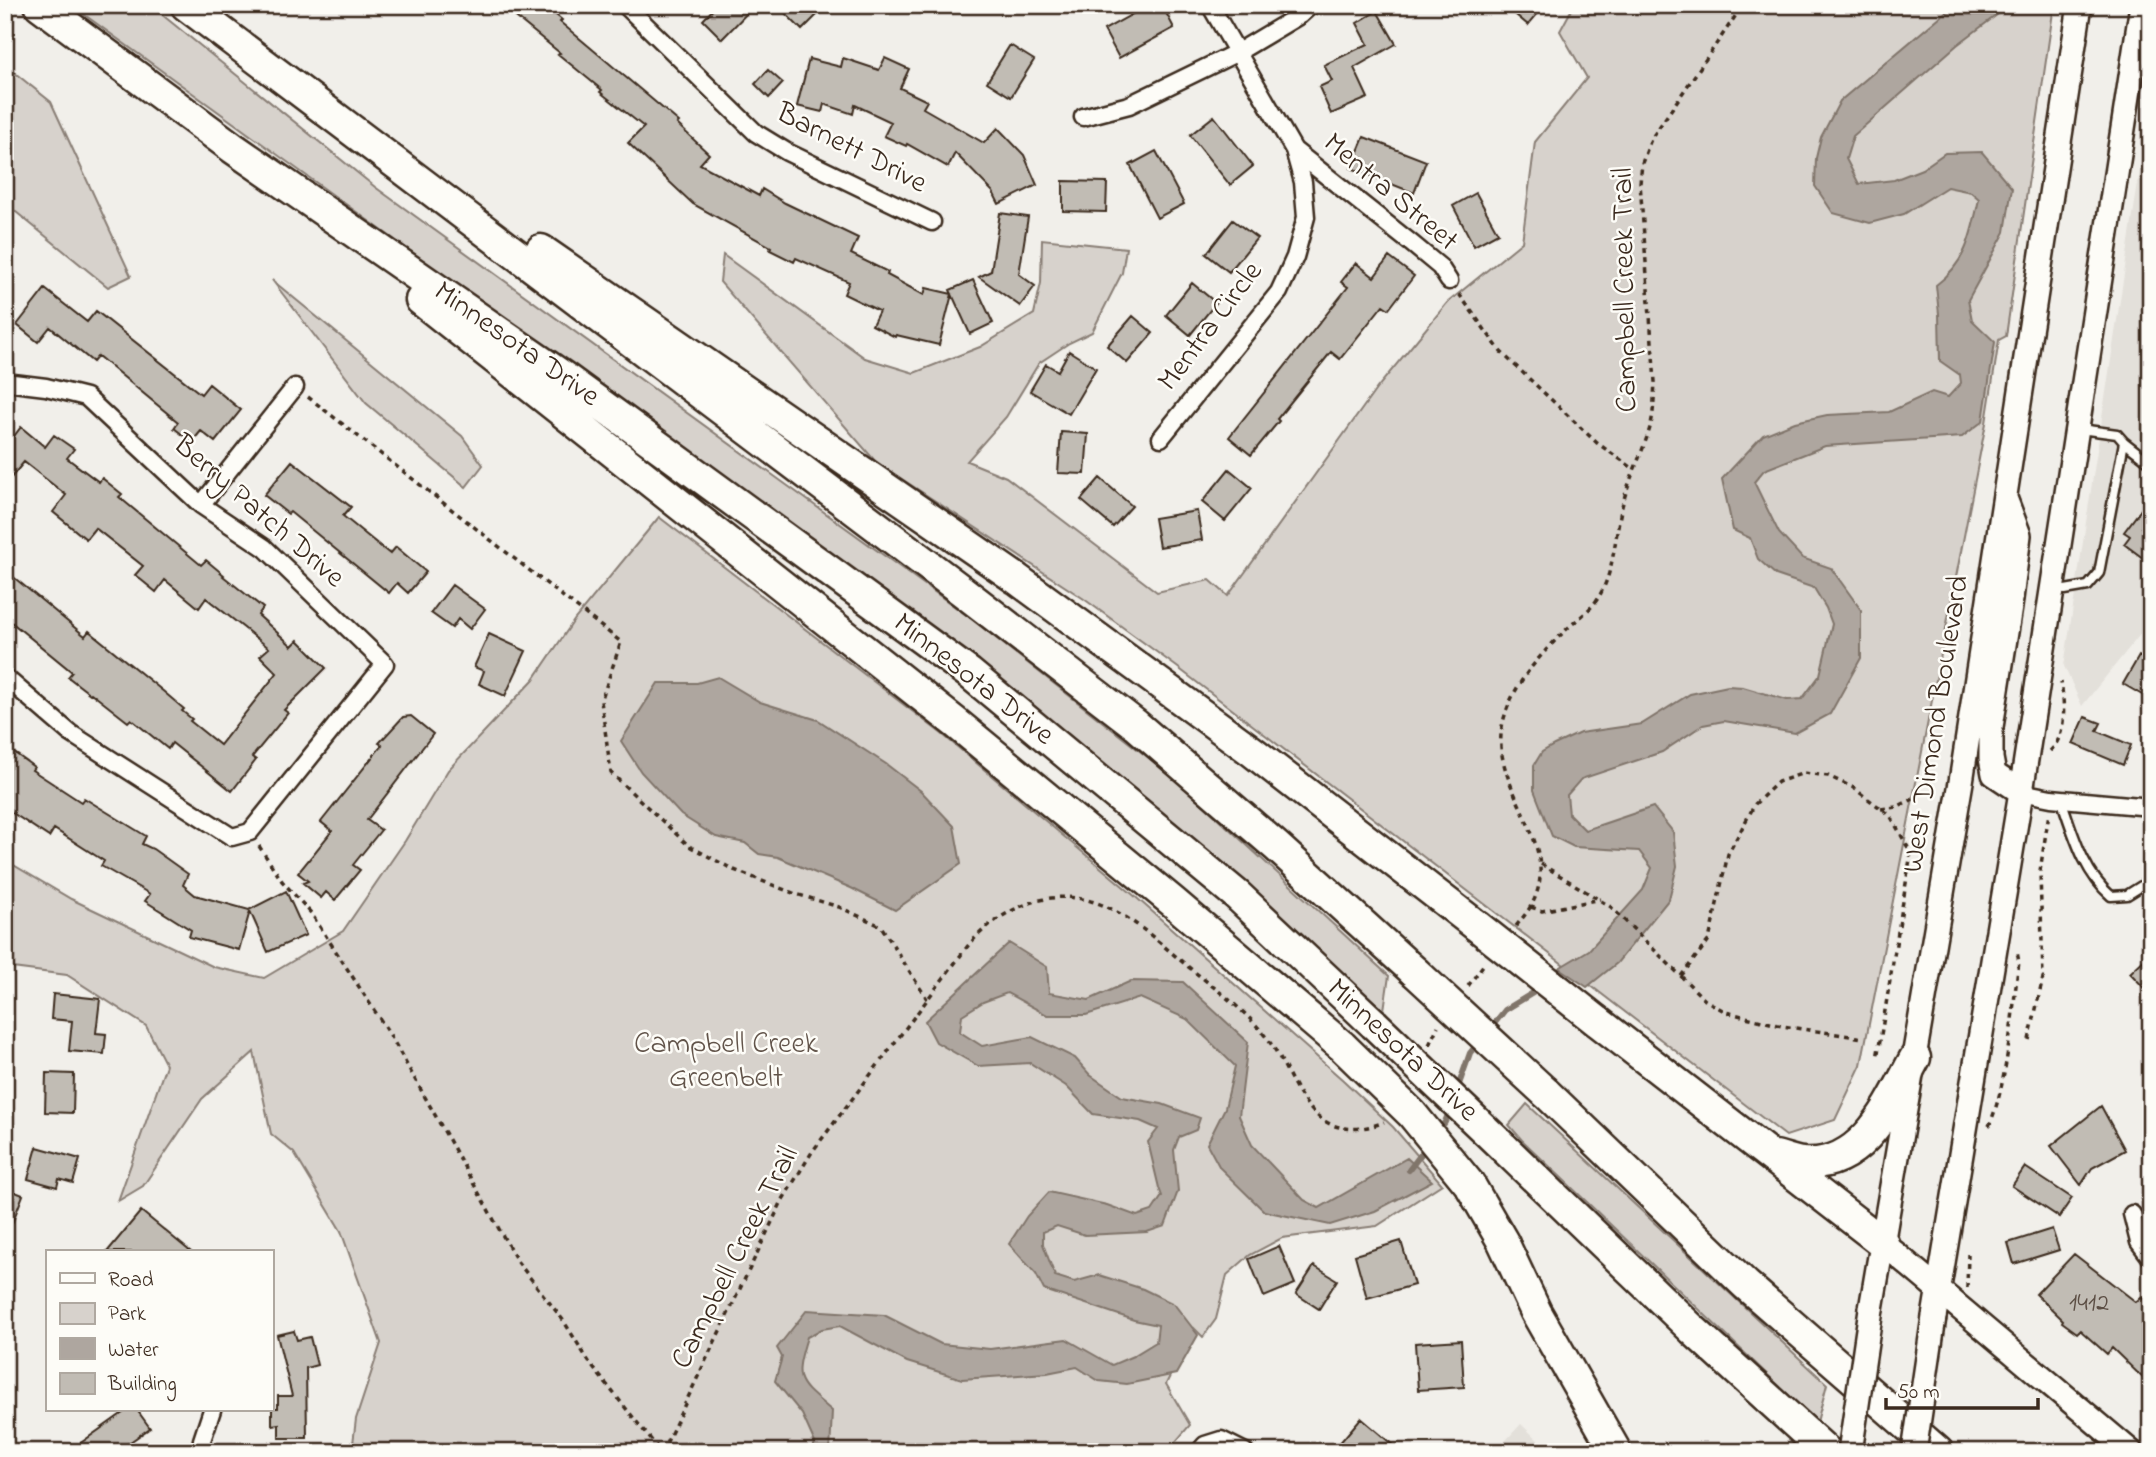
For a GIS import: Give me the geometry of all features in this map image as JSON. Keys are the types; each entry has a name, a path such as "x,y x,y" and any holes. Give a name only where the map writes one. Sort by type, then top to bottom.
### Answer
{"highway":[{"name":"Minnesota Drive","path":"40,5 233,148 565,378 969,673 1237,895 1693,1330 1827,1452"},
{"path":"186,5 1136,725 1276,846 1415,972 1545,1092 1746,1285 1938,1452"},
{"path":"250,54 437,178 1017,579 1253,752 1883,1243"},
{"path":"233,148 446,321 956,723 1342,1046 1412,1114 1470,1185 1503,1242 1536,1312 1616,1452"},
{"path":"1768,1154 1802,1163 1828,1160 1853,1149 1869,1136 1915,1058"}],"main road":[{"name":"West Dimond Boulevard","path":"1850,1452 1871,1309 1961,782 2080,5"},
{"path":"1914,1452 1937,1290 2021,792 2139,46 2142,5"},
{"path":"2005,498 2020,535 1991,727 1991,758 1994,774 2021,792"},
{"path":"1883,1243 2131,1452"}],"street":[{"path":"1210,5 1238,52"},
{"path":"1083,117 1129,105 1238,52 1300,15 1311,5"},
{"name":"Barnett Drive","path":"629,6 756,133 787,152 932,222"},
{"name":"Mentra Circle","path":"1161,438 1279,292 1295,257 1306,217 1303,182 1294,149 1238,52"},
{"name":"Mentra Street","path":"1294,149 1440,267 1449,281"},
{"name":"Berry Patch Drive","path":"5,382 46,387 86,397 201,505 265,548 385,663 250,832"},
{"path":"201,505 295,387"},
{"path":"5,677 70,733 232,837 250,832"},
{"path":"2021,792 2056,799 2151,807"},
{"path":"2132,1214 2139,1242 2151,1258"},
{"path":"200,1452 211,1412"},
{"path":"1199,1452 1205,1445 1221,1440 1245,1452"}],"lane":[{"path":"2077,429 2117,433 2124,442 2151,463"},
{"path":"2053,588 2065,590 2088,586 2099,573 2124,442"},
{"path":"2056,799 2098,885 2111,896 2127,895 2151,880"}],"path":[{"name":"Campbell Creek Trail","path":"1541,864 1504,765 1501,746 1503,723 1519,685 1531,667 1594,604 1601,593 1611,563 1623,500 1651,424 1655,382 1641,206 1642,163 1651,139 1743,5"},
{"path":"1449,281 1501,352 1597,443 1634,470"},
{"path":"295,387 621,642 601,701 611,773 648,810 689,846 734,870 839,907 881,926 927,999"},
{"path":"1681,976 1709,940 1728,853 1755,804 1778,782 1804,773 1828,776 1852,787 1890,815 1911,853 1877,1059"},
{"path":"1881,809 1896,807 1918,797"},
{"path":"2029,1040 2043,978 2040,871 2056,799"},
{"path":"250,832 282,881 311,913 389,1033 517,1261 563,1320 591,1365 661,1452"},
{"path":"1541,864 1611,907 1705,1000 1727,1012 1782,1026 1864,1038"},
{"path":"1516,926 1531,907 1541,879 1541,864"},
{"name":"Campbell Creek Trail","path":"661,1452 782,1201 813,1152 967,947 989,924 1008,912 1052,897 1080,897 1105,906 1149,935 1251,1021 1268,1038 1307,1103 1322,1119 1332,1125 1355,1129 1389,1120"},
{"path":"1531,907 1542,911 1600,899"},
{"path":"1465,989 1490,957"},
{"path":"1427,1049 1440,1021"}],"shaded area":[{"path":"2151,98 2151,621 2082,706 2064,666"},
{"path":"1521,1424 1542,1444 1546,1452 1495,1452"}],"green space":[{"path":"71,5 150,5 375,187 969,617 1173,777 1389,976 1384,1010 1186,832 1002,680"},
{"path":"1574,5 2054,5 2006,336 1999,340 1986,423 1861,1065 1835,1120 1786,1136 1177,667 1084,599 876,462 720,282 723,255 865,358 914,373 980,347 1034,314 1041,283 1042,239 1126,248 1122,273 1092,332 1069,343 1039,363 1006,417 967,461 1006,477 1157,592 1210,580 1228,596 1377,388 1447,303 1522,242 1535,142 1587,78 1560,31"},
{"path":"5,65 51,102 131,276 108,287 5,203"},
{"path":"272,280 462,436 483,465 466,487 366,403"},
{"name":"Campbell Creek Greenbelt","path":"659,517 942,734 1130,892 1343,1080 1393,1127 1442,1184 1377,1226 1282,1238 1250,1255 1227,1275 1216,1319 1203,1337 1194,1328 1166,1384 1190,1425 1167,1452 352,1452 356,1419 381,1343 341,1231 294,1153 271,1134 254,1052 202,1099 143,1186 118,1201 166,1065 146,1026 67,975 5,967 5,860 71,899 214,967 264,978 343,931 405,841 448,770 534,679 575,619"},
{"path":"1527,1104 1827,1384 1817,1422 1522,1140 1509,1125"}],"water":[{"path":"1954,5 2010,5 1957,45 1853,136 1846,159 1859,184 1894,180 1922,169 1945,153 1982,152 2012,188 2005,232 1968,300 1972,320 1995,342 1983,421 1962,437 1825,446 1764,470 1754,482 1779,533 1802,558 1831,568 1861,610 1861,658 1830,714 1795,733 1724,721 1703,725 1662,752 1581,779 1567,795 1569,814 1585,830 1653,807 1673,832 1677,866 1669,899 1617,963 1587,987 1559,968 1589,950 1643,890 1652,868 1639,851 1574,847 1552,836 1534,790 1534,765 1542,752 1580,733 1642,724 1690,694 1728,686 1743,687 1787,700 1802,699 1820,675 1832,624 1814,588 1776,575 1758,559 1750,538 1733,530 1722,479 1763,435 1795,422 1827,415 1889,412 1932,392 1948,397 1961,383 1960,375 1940,361 1936,285 1955,267 1966,247 1979,199 1971,192 1947,187 1904,214 1870,223 1833,213 1815,186 1816,158 1821,137 1840,101"},
{"path":"718,677 760,702 818,720 886,764 921,791 954,826 961,864 895,910 778,857 759,854 745,843 716,837 681,815 641,772 621,741 658,683 697,683"},
{"path":"1009,943 1047,967 1049,993 1089,1000 1131,981 1183,982 1248,1042 1239,1116 1252,1145 1304,1200 1319,1208 1407,1158 1432,1181 1375,1211 1330,1225 1264,1211 1220,1168 1207,1144 1225,1108 1235,1066 1187,1019 1140,998 1086,1015 1047,1015 1007,993 983,1002 962,1015 960,1032 982,1046 1032,1037 1075,1058 1090,1075 1122,1097 1162,1104 1200,1118 1196,1130 1179,1137 1174,1150 1178,1191 1165,1226 1147,1232 1085,1235 1057,1226 1043,1232 1043,1244 1055,1276 1074,1282 1099,1275 1143,1289 1174,1304 1198,1335 1176,1374 1127,1384 1099,1381 1077,1367 1047,1373 962,1379 907,1362 840,1326 822,1329 807,1337 800,1372 805,1386 832,1411 830,1452 811,1452 815,1443 802,1414 775,1381 782,1357 777,1348 807,1310 884,1315 941,1344 990,1349 1066,1339 1112,1365 1156,1342 1158,1325 1134,1320 1044,1290 1036,1274 1009,1244 1027,1216 1049,1192 1107,1205 1137,1216 1152,1211 1162,1196 1148,1142 1158,1129 1140,1121 1093,1114 1066,1086 1030,1063 978,1066 936,1042 925,1021"}],"building":[{"path":"501,5 544,5 562,20 560,22 679,122 677,124 709,154 700,164 759,196 762,189 858,238 851,254 888,272 887,275 924,295 926,288 952,294 939,345 896,335 895,337 872,325 879,311 844,294 849,282 796,258 794,262 770,250 771,247 693,204 628,143 644,127"},
{"path":"717,5 755,5 722,39 703,20"},
{"path":"777,5 827,5 802,30"},
{"path":"1149,5 1162,5 1174,28 1119,58 1104,30"},
{"path":"1504,5 1545,5 1528,25"},
{"path":"1377,11 1396,44 1354,68 1368,98 1331,114 1319,87 1332,81 1324,65 1368,44 1357,23"},
{"path":"1010,45 1034,60 1011,97 987,82"},
{"path":"843,58 879,70 885,58 909,69 900,88 927,101 923,108 984,143 998,128 1024,155 1037,185 999,204 993,192 955,153 948,167 907,144 906,146 884,136 891,122 855,105 853,114 824,104 822,112 797,106 809,59 841,67"},
{"path":"768,70 783,83 769,98 755,84"},
{"path":"1214,116 1253,166 1230,185 1190,135"},
{"path":"1364,137 1426,161 1414,193 1351,168"},
{"path":"1156,151 1184,204 1157,218 1130,165"},
{"path":"1063,181 1107,182 1106,212 1063,211"},
{"path":"1476,193 1498,233 1474,246 1453,206"},
{"path":"1000,213 1028,217 1019,274 1035,286 1020,306 979,277 991,271"},
{"path":"1233,220 1257,238 1229,272 1206,254"},
{"path":"1389,257 1414,276 1389,309 1383,305 1340,359 1331,352 1251,455 1229,437 1348,287 1341,282 1356,263 1374,277"},
{"path":"973,280 993,323 970,334 950,290"},
{"path":"1192,283 1216,303 1190,335 1166,315"},
{"path":"45,289 87,322 96,311 201,394 209,384 241,410 215,442 201,431 192,442 174,428 178,422 98,356 93,362 50,327 38,342 17,325"},
{"path":"1133,316 1153,333 1127,363 1107,346"},
{"path":"1069,351 1096,368 1069,414 1030,391 1046,364 1058,371"},
{"path":"21,427 45,447 54,435 74,449 67,458 99,482 102,478 122,494 119,497 201,565 206,560 263,608 258,615 292,646 298,640 326,668 284,710 288,713 252,757 256,760 232,791 172,743 168,749 131,719 128,722 90,694 68,677 72,672 5,617 5,570 85,636 89,631 164,692 184,709 182,711 192,719 190,721 220,745 277,673 260,656 269,648 206,598 199,608 165,580 156,592 135,575 143,566 95,528 86,539 53,512 66,495 24,462 5,485 5,429 14,436"},
{"path":"1061,432 1088,434 1085,474 1058,473"},
{"path":"292,461 351,507 343,516 390,554 396,547 426,572 408,593 397,583 389,593 290,512 288,514 264,495"},
{"path":"1229,469 1252,488 1225,521 1202,502"},
{"path":"1100,478 1132,506 1113,527 1081,500"},
{"path":"2151,496 2151,564 2124,544 2130,536 2124,532"},
{"path":"1197,511 1202,540 1159,547 1154,518"},
{"path":"452,585 485,609 470,629 458,619 452,628 431,613"},
{"path":"489,634 526,651 505,696 479,684 484,671 474,667"},
{"path":"2139,656 2151,663 2151,700 2123,684"},
{"path":"411,716 433,734 367,820 381,830 353,865 360,870 335,900 326,892 321,898 303,883 308,881 298,873 332,831 321,822 382,745 379,743 403,717"},
{"path":"2085,717 2101,723 2097,731 2131,745 2123,765 2073,744"},
{"path":"5,746 34,767 32,770 81,802 84,798 146,836 142,844 188,874 183,885 195,895 249,910 286,891 306,935 268,952 250,911 239,950 189,937 191,930 145,901 150,894 101,866 104,861 54,829 49,837 5,808"},
{"path":"2151,953 2151,995 2130,973"},
{"path":"53,994 100,999 96,1033 106,1034 104,1054 69,1051 72,1021 51,1019"},
{"path":"46,1073 74,1074 73,1113 45,1112"},
{"path":"2101,1106 2125,1150 2092,1168 2081,1185 2051,1146"},
{"path":"37,1147 80,1159 73,1183 59,1179 57,1187 28,1179"},
{"path":"2025,1167 2072,1198 2059,1217 2012,1186"},
{"path":"5,1188 23,1195 6,1239 5,1238"},
{"path":"141,1211 189,1250 109,1250"},
{"path":"2052,1229 2059,1250 2014,1264 2008,1243"},
{"path":"1401,1241 1414,1285 1367,1298 1355,1255"},
{"path":"1279,1246 1295,1284 1264,1297 1249,1259"},
{"path":"2074,1254 2136,1302 2141,1297 2151,1307 2151,1386 2112,1348 2107,1354 2080,1330 2077,1333 2062,1322 2036,1294"},
{"path":"1314,1266 1337,1280 1319,1309 1296,1294"},
{"path":"294,1331 297,1340 310,1337 317,1365 306,1368 307,1438 279,1438 279,1424 272,1425 272,1412 273,1408 278,1408 278,1396 292,1396 277,1335"},
{"path":"1461,1340 1464,1387 1418,1390 1415,1343"},
{"path":"124,1412 138,1412 150,1428 116,1452 68,1452"},
{"path":"1361,1418 1401,1452 1332,1452"}],"waterway":[{"path":"1490,1029 1505,1010 1541,988"},
{"path":"1457,1090 1470,1053 1478,1043"},
{"path":"1437,1134 1450,1110"},
{"path":"1409,1170 1428,1145"}]}
